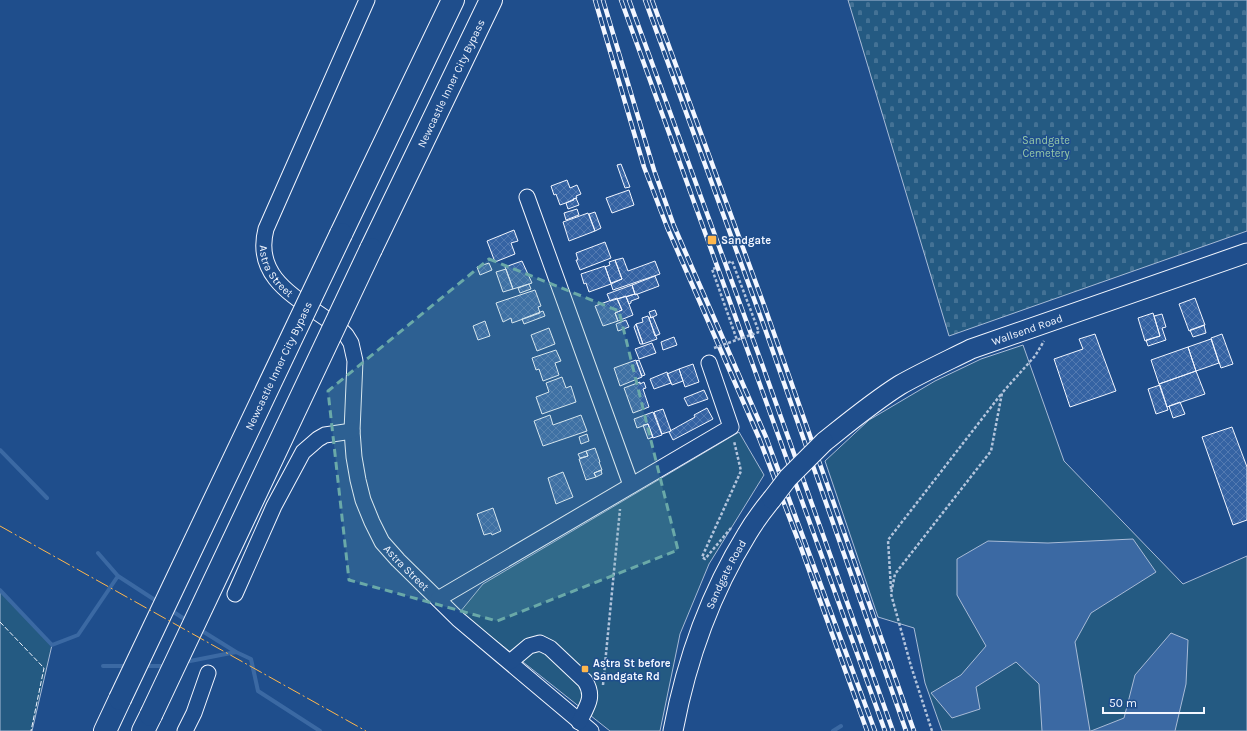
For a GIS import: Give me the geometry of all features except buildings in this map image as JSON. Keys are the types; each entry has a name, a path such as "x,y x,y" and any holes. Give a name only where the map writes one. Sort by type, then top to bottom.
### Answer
{"highway":[{"name":"Newcastle Inner City Bypass","path":"105,731 453,0"},
{"name":"Newcastle Inner City Bypass","path":"147,723 491,0"}],"main road":[{"name":"Wallsend Road","path":"824,442 874,402 932,368 971,349 1247,253"},
{"name":"Sandgate Road","path":"673,731 691,659 712,600 729,566 747,533 788,478 824,442"}],"street":[{"name":"Astra Street","path":"367,0 270,220 264,238 263,249 265,258 270,272 287,292 340,329 351,343 355,360 352,432 354,457 363,500 382,542 398,560 458,619 591,731"},
{"path":"528,197 627,488"},
{"path":"709,363 731,427"},
{"name":"Astra Street","path":"438,599 731,427"},
{"path":"235,594 274,506 303,452 325,435 352,432"},
{"path":"510,662 525,648 534,644 540,643 550,648 585,681 588,686 590,692 589,704 579,722"},
{"path":"185,731 194,713 208,673"}],"path":[{"path":"714,348 759,332 732,261 728,263"},
{"path":"716,268 712,269 737,340"},
{"path":"932,731 911,666 892,594 888,540 1002,392 1035,356 1056,320"},
{"path":"892,594 895,574 991,451 1002,392"},
{"path":"731,427 741,471 702,557 705,559 733,525"},
{"path":"602,688 627,488"}],"highlighted area":[{"path":"489,259 619,311 678,550 497,621 349,580 328,391"}],"green space":[{"name":"Sandgate Cemetery","path":"848,0 1247,0 1247,231 949,336"},
{"path":"1023,345 1064,461 1183,584 1247,556 1247,731 942,731 925,683 914,628 878,617 825,461 869,420 935,381 981,359"},
{"path":"739,432 764,475 709,564 680,634 660,731 610,731 460,612 483,584"},
{"path":"0,590 52,645 32,731 0,731"}],"shaded area":[{"path":"1133,539 1156,572 1091,613 1075,642 1090,731 1042,731 1039,684 1016,662 976,687 980,709 952,718 931,693 961,675 986,646 957,595 957,559 988,541 1048,543"},
{"path":"1171,633 1188,640 1186,684 1175,731 1091,731 1124,718 1135,675"}],"waterway":[{"path":"0,450 47,498"},
{"path":"98,553 118,576"},
{"path":"0,590 52,645 78,635 118,576 158,602"},
{"path":"169,609 189,622"},
{"path":"185,662 236,652 199,629"},
{"path":"236,652 251,659 258,691 320,731"},
{"path":"103,666 128,666"},
{"path":"143,666 166,666"},
{"path":"833,731 841,726"}],"railway":[{"path":"595,0 644,167 667,227 759,438 801,548 867,731"},
{"path":"603,0 654,170 674,226 766,437 875,731"},
{"path":"621,0 885,731"},
{"path":"629,0 762,364 893,731"},
{"path":"645,0 765,329 906,731"},
{"path":"652,0 764,305 914,731"}],"fence":[{"path":"0,622 44,668 31,731"}],"power":[{"path":"0,526 366,731"}],"place":[{"name":"Sandgate","path":"712,240"},
{"name":"Astra St before Sandgate Rd","path":"585,669"}]}
